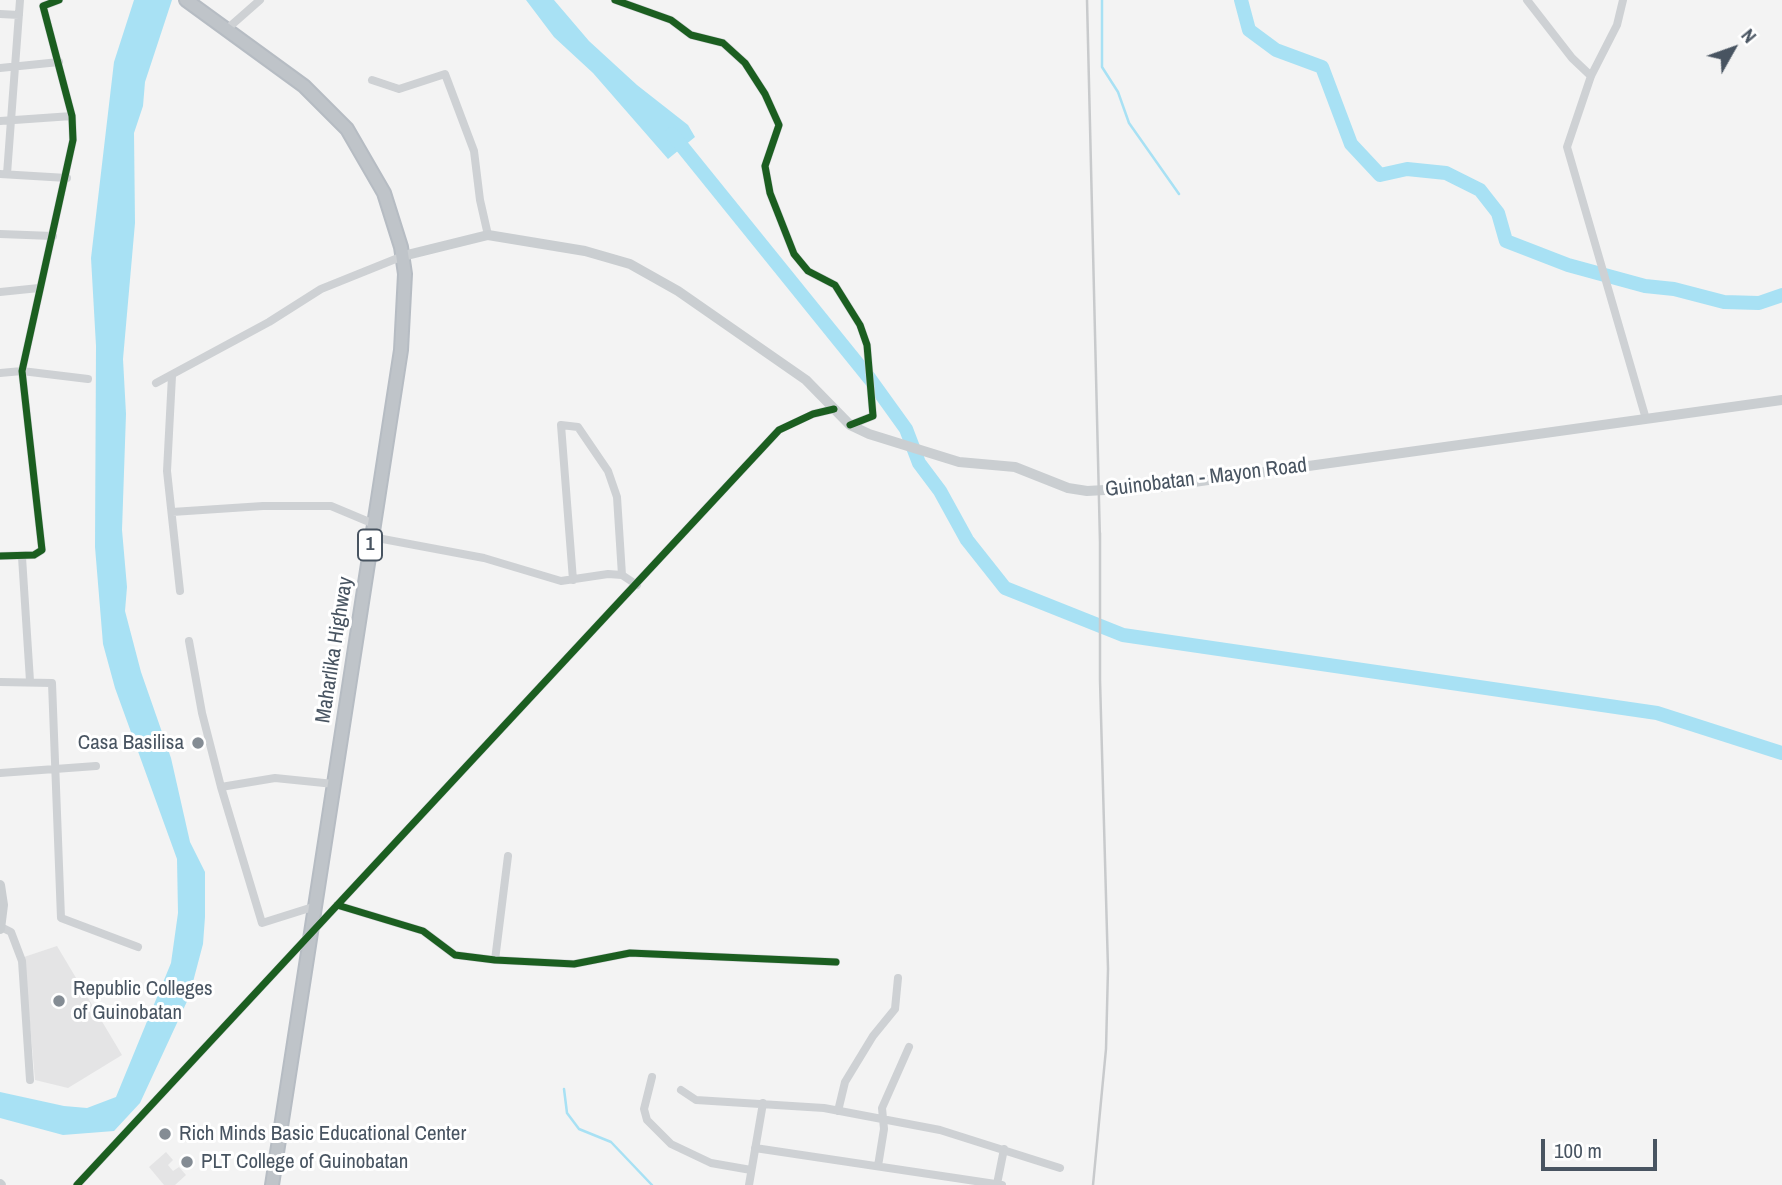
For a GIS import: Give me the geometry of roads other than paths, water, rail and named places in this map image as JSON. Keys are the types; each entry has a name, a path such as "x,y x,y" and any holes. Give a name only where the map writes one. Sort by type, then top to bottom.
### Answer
{"highway":[{"name":"Maharlika Highway","path":"186,0 304,86 347,129 384,193 403,256 403,330 272,1185"}],"main road":[{"name":"Guinobatan - Mayon Road","path":"403,256 488,235 585,250 630,264 678,291 806,380 850,425 932,456 984,466 1015,467 1068,488 1111,491 1782,400"},
{"path":"0,885 1,928"}],"street":[{"path":"20,0 12,121 4,174 67,178"},
{"path":"0,556 39,554 42,545 22,371 39,288 67,178 73,140 72,116 43,6 59,0"},
{"path":"227,29 260,0"},
{"path":"615,0 671,20 691,35 723,43 745,63 765,94 779,125 765,166 770,193 793,254 808,271 835,285 860,326 867,345 873,416 850,425"},
{"path":"1527,0 1572,58 1591,76"},
{"path":"1623,0 1618,25 1591,76 1567,147 1646,419"},
{"path":"0,14 19,15"},
{"path":"0,68 15,69 59,62"},
{"path":"372,80 399,89 445,74 474,151 480,200 488,235"},
{"path":"0,121 72,116"},
{"path":"0,234 53,236"},
{"path":"156,383 312,294 403,256"},
{"path":"0,292 39,288"},
{"path":"0,363 2,373 22,371 88,379"},
{"path":"172,376 167,471 180,591"},
{"path":"77,1185 779,430 802,418 834,409"},
{"path":"573,580 561,425 578,427 608,471 617,496 622,575"},
{"path":"172,512 263,506 331,506 373,530 561,581 608,574 622,575 637,585"},
{"path":"22,556 30,681"},
{"path":"189,641 202,713 261,923 316,906"},
{"path":"0,682 52,683 61,918 138,947"},
{"path":"0,773 96,766"},
{"path":"221,787 275,778 334,784"},
{"path":"495,960 508,856"},
{"path":"337,905 423,931 455,955 495,960 574,964 630,953 836,962"},
{"path":"1,928 11,932 22,961 30,1080"},
{"path":"838,1111 845,1082 873,1037 895,1009 898,978"},
{"path":"878,1166 884,1129 882,1108 909,1047"},
{"path":"652,1077 644,1110 647,1120 671,1144 711,1163 751,1170"},
{"path":"681,1090 696,1100 763,1103 882,1118 940,1130 1060,1168"},
{"path":"749,1185 763,1103"},
{"path":"755,1148 999,1184 1004,1149"}],"water":[{"path":"134,0 172,0 145,82 143,106 134,133 135,223 123,359 126,414 122,530 127,587 125,611 141,672 171,758 190,842 205,872 205,917 203,944 189,997 140,1103 114,1131 63,1135 0,1118 0,1092 64,1106 87,1108 116,1097 171,963 178,913 177,859 115,688 103,644 95,547 96,346 91,258 114,62"},
{"path":"526,0 554,0 589,41 637,85 688,125 695,137 668,159 593,73 554,37"}],"waterway":[{"path":"1102,0 1102,67 1118,92 1129,123 1179,194"},
{"path":"1241,0 1249,30 1276,50 1322,67 1351,144 1380,175 1407,169 1446,173 1480,190 1498,213 1506,241 1568,265 1645,286 1674,289 1724,302 1759,303 1782,295"},
{"path":"672,134 870,379 906,429 919,463 940,491 967,540 1005,588 1123,635 1657,713 1782,753"},
{"path":"564,1089 567,1113 579,1129 611,1142 652,1185"}],"railway":[{"path":"1087,0 1100,542"},
{"path":"1093,1185 1106,1049 1108,969 1100,680 1100,533"}],"place":[{"name":"Casa Basilisa","path":"198,743"},
{"name":"Republic Colleges of Guinobatan","path":"59,1001"},
{"name":"Rich Minds Basic Educational Center","path":"165,1134"},
{"name":"PLT College of Guinobatan","path":"187,1162"}]}
